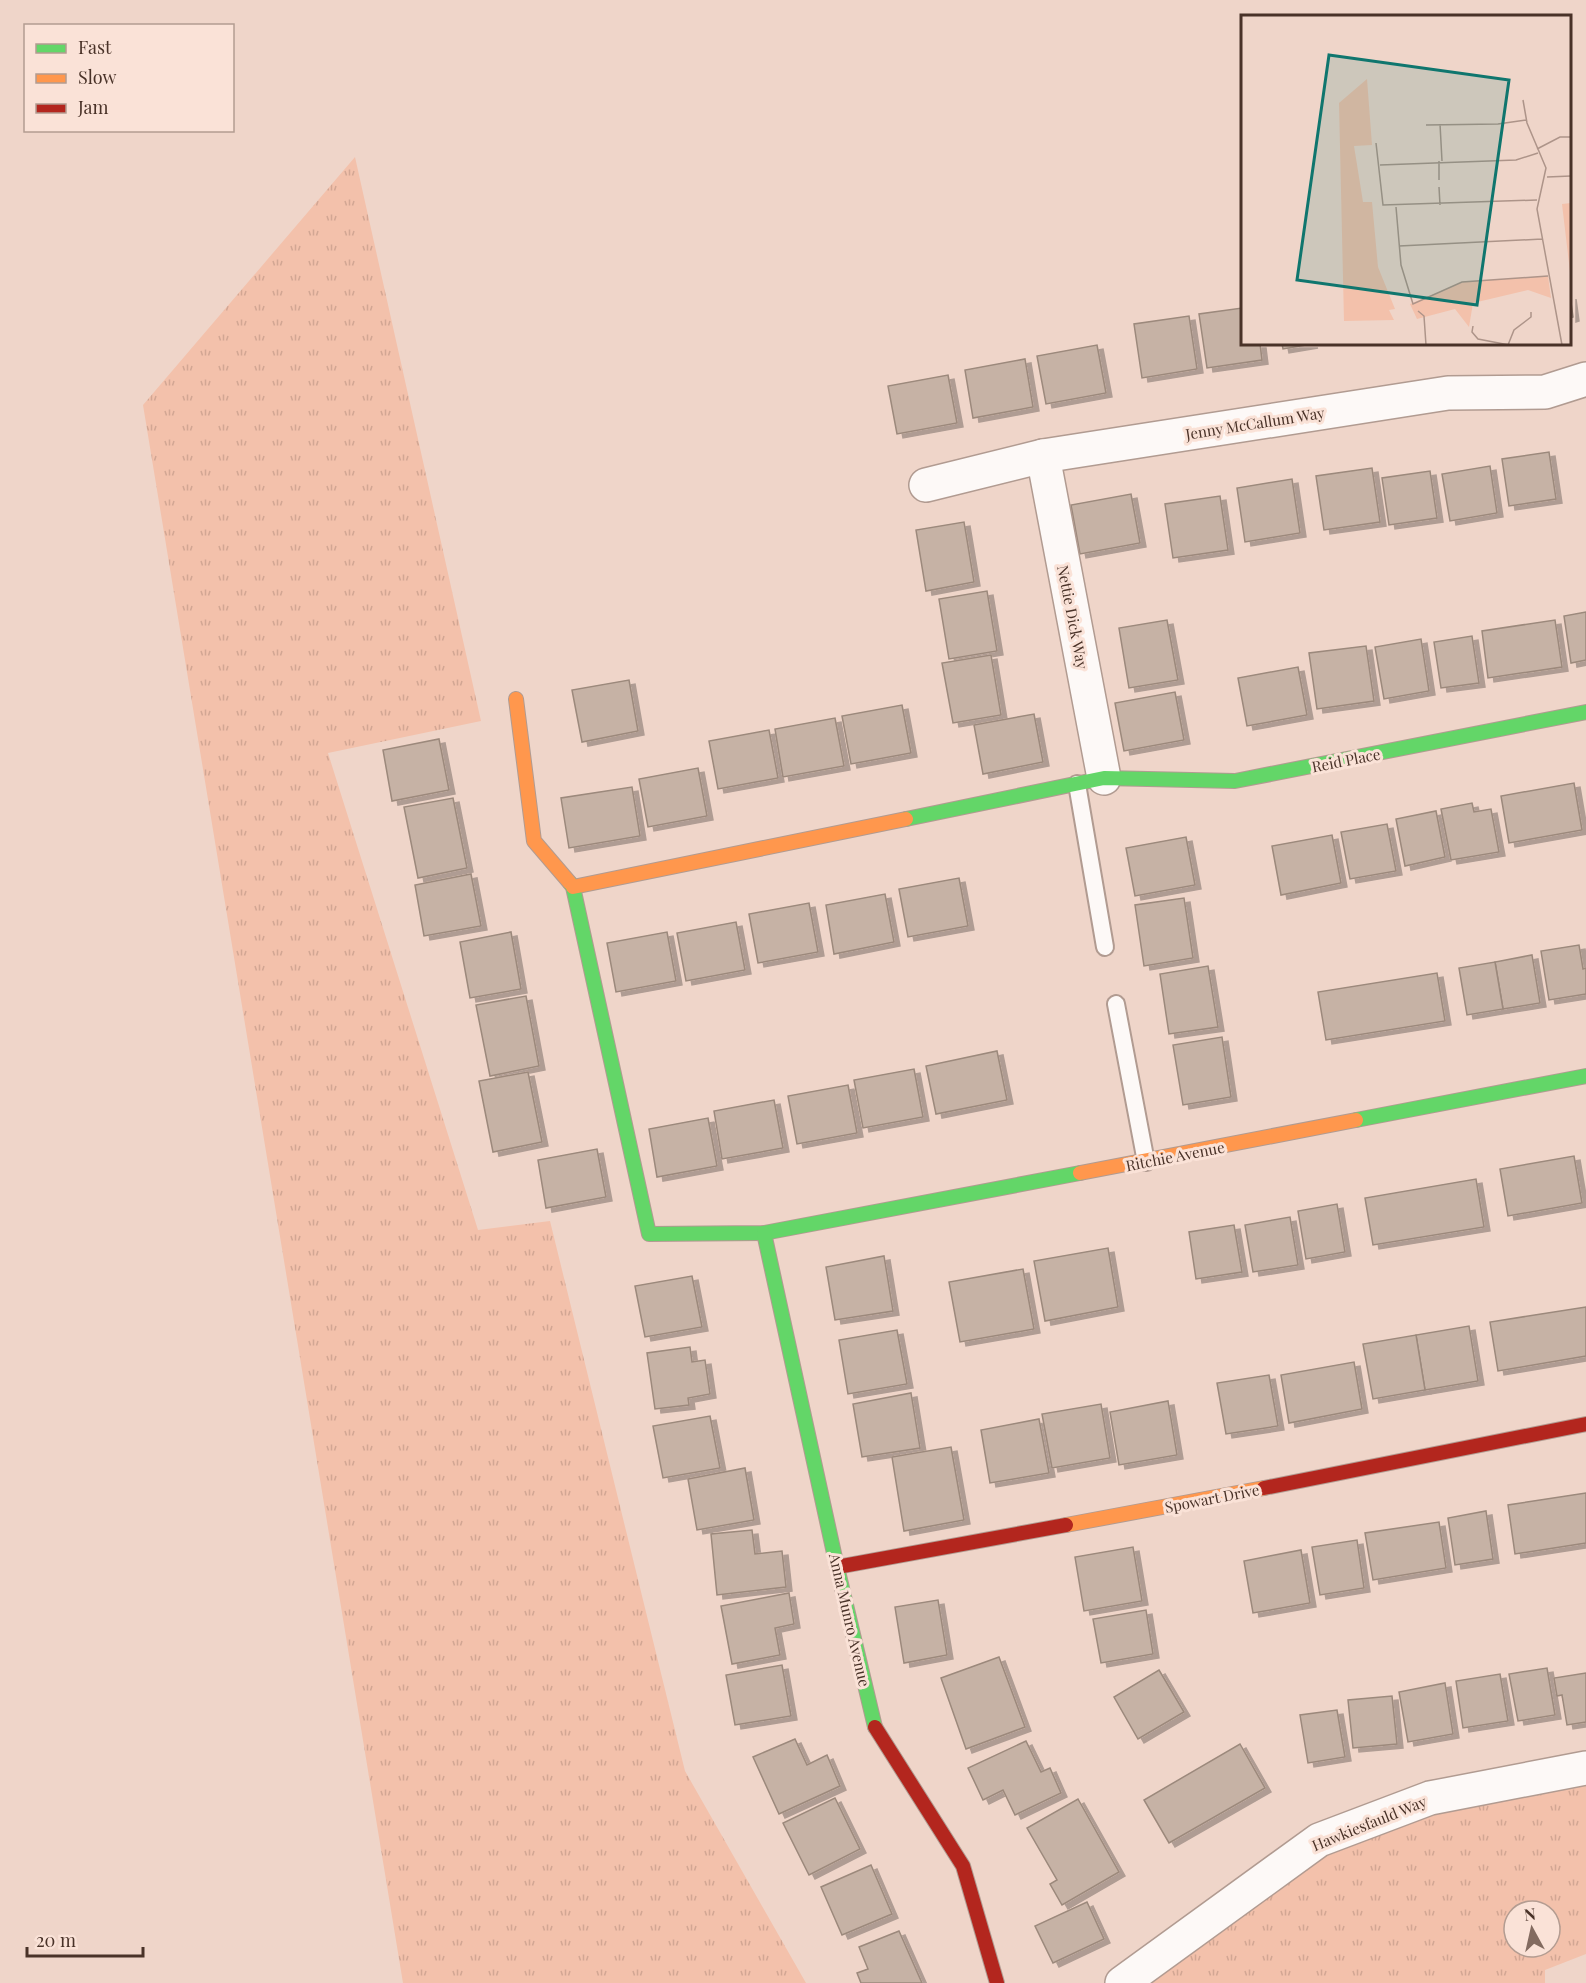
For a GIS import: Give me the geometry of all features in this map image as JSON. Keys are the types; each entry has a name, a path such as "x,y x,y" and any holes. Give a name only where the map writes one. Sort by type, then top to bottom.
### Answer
{"street":[{"name":"Jenny McCallum Way","path":"926,485 1042,456 1448,393 1545,392 1586,379"},
{"name":"Nettie Dick Way","path":"1042,456 1091,781"},
{"path":"516,699 534,841 573,887"},
{"name":"Reid Place","path":"573,887 1091,781 1235,781 1586,712"},
{"name":"Ritchie Avenue","path":"573,887 649,1234 764,1233 1146,1162 1586,1076"},
{"name":"Anna Munro Avenue","path":"764,1233 837,1567 876,1729 963,1866 997,1983"},
{"name":"Spowart Drive","path":"837,1567 1206,1499 1586,1424"},
{"name":"Hawkiesfauld Way","path":"1122,1983 1319,1840 1430,1798 1586,1768"}],"lane":[{"path":"1091,781 1105,947"},
{"path":"1116,1004 1146,1162"}],"green space":[{"path":"355,157 481,721 328,753 478,1230 550,1221 685,1771 806,1983 403,1983 143,405"},
{"path":"1586,1768 1586,1954 1545,1970 1545,1983 1106,1983 1307,1848"}],"building":[{"path":"1241,308 1241,345 1260,345 1262,360 1207,368 1199,314"},
{"path":"1189,316 1197,369 1142,378 1134,324"},
{"path":"1097,345 1106,393 1046,404 1037,356"},
{"path":"1282,345 1306,345 1283,349"},
{"path":"1025,359 1033,407 973,418 965,370"},
{"path":"948,375 957,423 897,434 888,386"},
{"path":"1549,452 1556,499 1509,506 1502,459"},
{"path":"1490,466 1497,513 1450,521 1442,474"},
{"path":"1372,468 1380,522 1324,530 1316,476"},
{"path":"1430,471 1437,518 1389,525 1382,478"},
{"path":"1292,479 1300,533 1245,542 1237,488"},
{"path":"1131,494 1140,543 1080,554 1071,505"},
{"path":"1220,496 1228,550 1173,558 1165,504"},
{"path":"964,522 974,582 926,591 916,530"},
{"path":"987,591 997,651 949,659 939,599"},
{"path":"1586,612 1586,660 1571,663 1564,616"},
{"path":"1167,620 1178,680 1129,688 1119,628"},
{"path":"1555,620 1562,667 1488,678 1482,631"},
{"path":"1472,636 1479,683 1441,688 1434,642"},
{"path":"1421,639 1429,691 1384,699 1375,647"},
{"path":"1366,646 1374,701 1317,709 1309,653"},
{"path":"991,655 1001,715 953,723 942,663"},
{"path":"1298,667 1307,715 1247,726 1238,678"},
{"path":"629,680 638,731 582,742 572,690"},
{"path":"1175,692 1184,740 1124,751 1115,703"},
{"path":"902,705 911,753 851,764 842,716"},
{"path":"1034,714 1043,762 983,774 974,725"},
{"path":"835,718 844,766 783,777 775,729"},
{"path":"769,730 778,778 718,789 709,741"},
{"path":"439,739 449,790 392,801 383,750"},
{"path":"698,768 707,816 648,827 639,779"},
{"path":"1574,783 1582,830 1509,843 1501,796"},
{"path":"632,787 640,836 569,848 561,798"},
{"path":"453,798 467,868 418,878 404,807"},
{"path":"1472,803 1474,812 1491,809 1499,852 1451,860 1441,809"},
{"path":"1436,811 1445,857 1405,866 1396,819"},
{"path":"1387,824 1396,871 1350,879 1341,832"},
{"path":"1332,835 1341,883 1281,895 1272,846"},
{"path":"1186,837 1195,885 1135,896 1126,848"},
{"path":"471,874 481,926 424,936 415,885"},
{"path":"959,878 968,926 908,937 899,889"},
{"path":"885,894 894,942 834,954 826,905"},
{"path":"1184,898 1193,958 1144,966 1135,905"},
{"path":"809,903 818,952 758,963 749,914"},
{"path":"736,922 745,970 686,981 677,933"},
{"path":"511,932 521,989 470,998 460,942"},
{"path":"667,932 676,981 616,992 607,943"},
{"path":"1579,945 1583,969 1586,968 1586,994 1549,1000 1541,951"},
{"path":"1532,955 1540,1003 1503,1009 1495,962"},
{"path":"1495,962 1503,1009 1467,1015 1459,968"},
{"path":"1208,966 1218,1027 1169,1034 1160,974"},
{"path":"1437,973 1445,1021 1326,1040 1318,992"},
{"path":"526,996 539,1066 490,1076 476,1005"},
{"path":"1222,1037 1231,1097 1183,1105 1173,1045"},
{"path":"997,1051 1007,1100 936,1114 926,1066"},
{"path":"914,1069 923,1117 863,1128 854,1080"},
{"path":"528,1072 542,1142 493,1152 479,1081"},
{"path":"848,1085 857,1133 797,1144 788,1096"},
{"path":"774,1100 783,1148 722,1159 714,1111"},
{"path":"708,1118 717,1166 657,1177 649,1129"},
{"path":"597,1149 606,1197 546,1208 538,1160"},
{"path":"1574,1156 1582,1203 1508,1216 1500,1169"},
{"path":"1476,1179 1484,1227 1373,1245 1365,1198"},
{"path":"1337,1204 1345,1252 1306,1259 1298,1211"},
{"path":"1290,1217 1298,1265 1253,1272 1245,1225"},
{"path":"1234,1225 1242,1272 1196,1279 1189,1232"},
{"path":"1108,1248 1118,1307 1045,1321 1034,1261"},
{"path":"884,1256 893,1311 835,1320 826,1267"},
{"path":"1023,1269 1034,1329 960,1342 949,1282"},
{"path":"692,1276 702,1327 645,1337 635,1286"},
{"path":"1586,1307 1586,1356 1498,1371 1490,1322"},
{"path":"1469,1326 1478,1381 1425,1390 1416,1335"},
{"path":"897,1330 907,1384 848,1394 839,1340"},
{"path":"1416,1335 1425,1390 1373,1399 1363,1344"},
{"path":"690,1347 692,1362 705,1360 710,1394 688,1398 689,1405 655,1409 647,1353"},
{"path":"1354,1362 1362,1409 1289,1423 1281,1375"},
{"path":"1269,1375 1278,1426 1226,1434 1217,1383"},
{"path":"911,1393 920,1448 862,1457 853,1404"},
{"path":"1168,1401 1177,1455 1119,1465 1110,1412"},
{"path":"1101,1404 1110,1458 1052,1468 1042,1414"},
{"path":"710,1416 720,1468 663,1478 653,1426"},
{"path":"1039,1419 1049,1473 990,1483 981,1430"},
{"path":"951,1447 964,1520 904,1531 892,1457"},
{"path":"745,1468 754,1520 697,1530 688,1479"},
{"path":"1586,1493 1586,1543 1515,1554 1508,1505"},
{"path":"1486,1511 1493,1559 1455,1565 1448,1518"},
{"path":"1439,1522 1446,1568 1373,1580 1365,1533"},
{"path":"752,1530 755,1554 782,1551 786,1587 717,1595 711,1534"},
{"path":"1357,1540 1364,1588 1320,1595 1312,1547"},
{"path":"1133,1547 1142,1601 1084,1611 1075,1557"},
{"path":"1301,1550 1310,1603 1253,1613 1244,1561"},
{"path":"789,1593 794,1624 775,1628 780,1655 732,1664 721,1606"},
{"path":"938,1600 947,1655 904,1663 895,1607"},
{"path":"1146,1610 1153,1654 1101,1663 1093,1619"},
{"path":"999,1657 1025,1727 966,1749 941,1678"},
{"path":"782,1665 791,1716 735,1725 726,1675"},
{"path":"1547,1668 1555,1715 1518,1721 1509,1674"},
{"path":"1159,1670 1184,1712 1138,1739 1114,1697"},
{"path":"1586,1673 1586,1722 1567,1725 1562,1695 1557,1696 1554,1678"},
{"path":"1500,1674 1508,1721 1463,1728 1456,1681"},
{"path":"1445,1683 1453,1734 1408,1742 1399,1692"},
{"path":"1392,1696 1397,1744 1353,1748 1348,1700"},
{"path":"1337,1710 1345,1757 1308,1763 1300,1715"},
{"path":"795,1739 807,1765 827,1755 840,1786 779,1814 753,1757"},
{"path":"1026,1741 1041,1772 1050,1768 1061,1793 1015,1815 1003,1790 983,1800 968,1768"},
{"path":"1240,1744 1265,1788 1169,1843 1144,1800"},
{"path":"835,1798 860,1849 809,1875 783,1823"},
{"path":"1078,1799 1119,1872 1062,1905 1050,1884 1057,1880 1027,1828"},
{"path":"871,1865 892,1914 842,1935 821,1887"},
{"path":"1087,1902 1104,1939 1053,1963 1035,1926"},
{"path":"899,1931 922,1983 861,1983 857,1973 868,1969 859,1947"}],"traffic: fast":[{"path":"906,819 1104,778 1235,781 1586,712"},
{"path":"570,883 573,887 649,1234 764,1233 1080,1173"},
{"path":"1356,1120 1586,1076"},
{"path":"764,1233 837,1567 875,1727"}],"traffic: slow":[{"path":"516,699 534,841 570,883"},
{"path":"573,887 906,819"},
{"path":"1080,1173 1356,1120"},
{"path":"1066,1525 1264,1488"}],"traffic: jam":[{"path":"1264,1488 1586,1424"},
{"path":"837,1567 1066,1525"},
{"path":"875,1727 963,1866 997,1983"}]}
